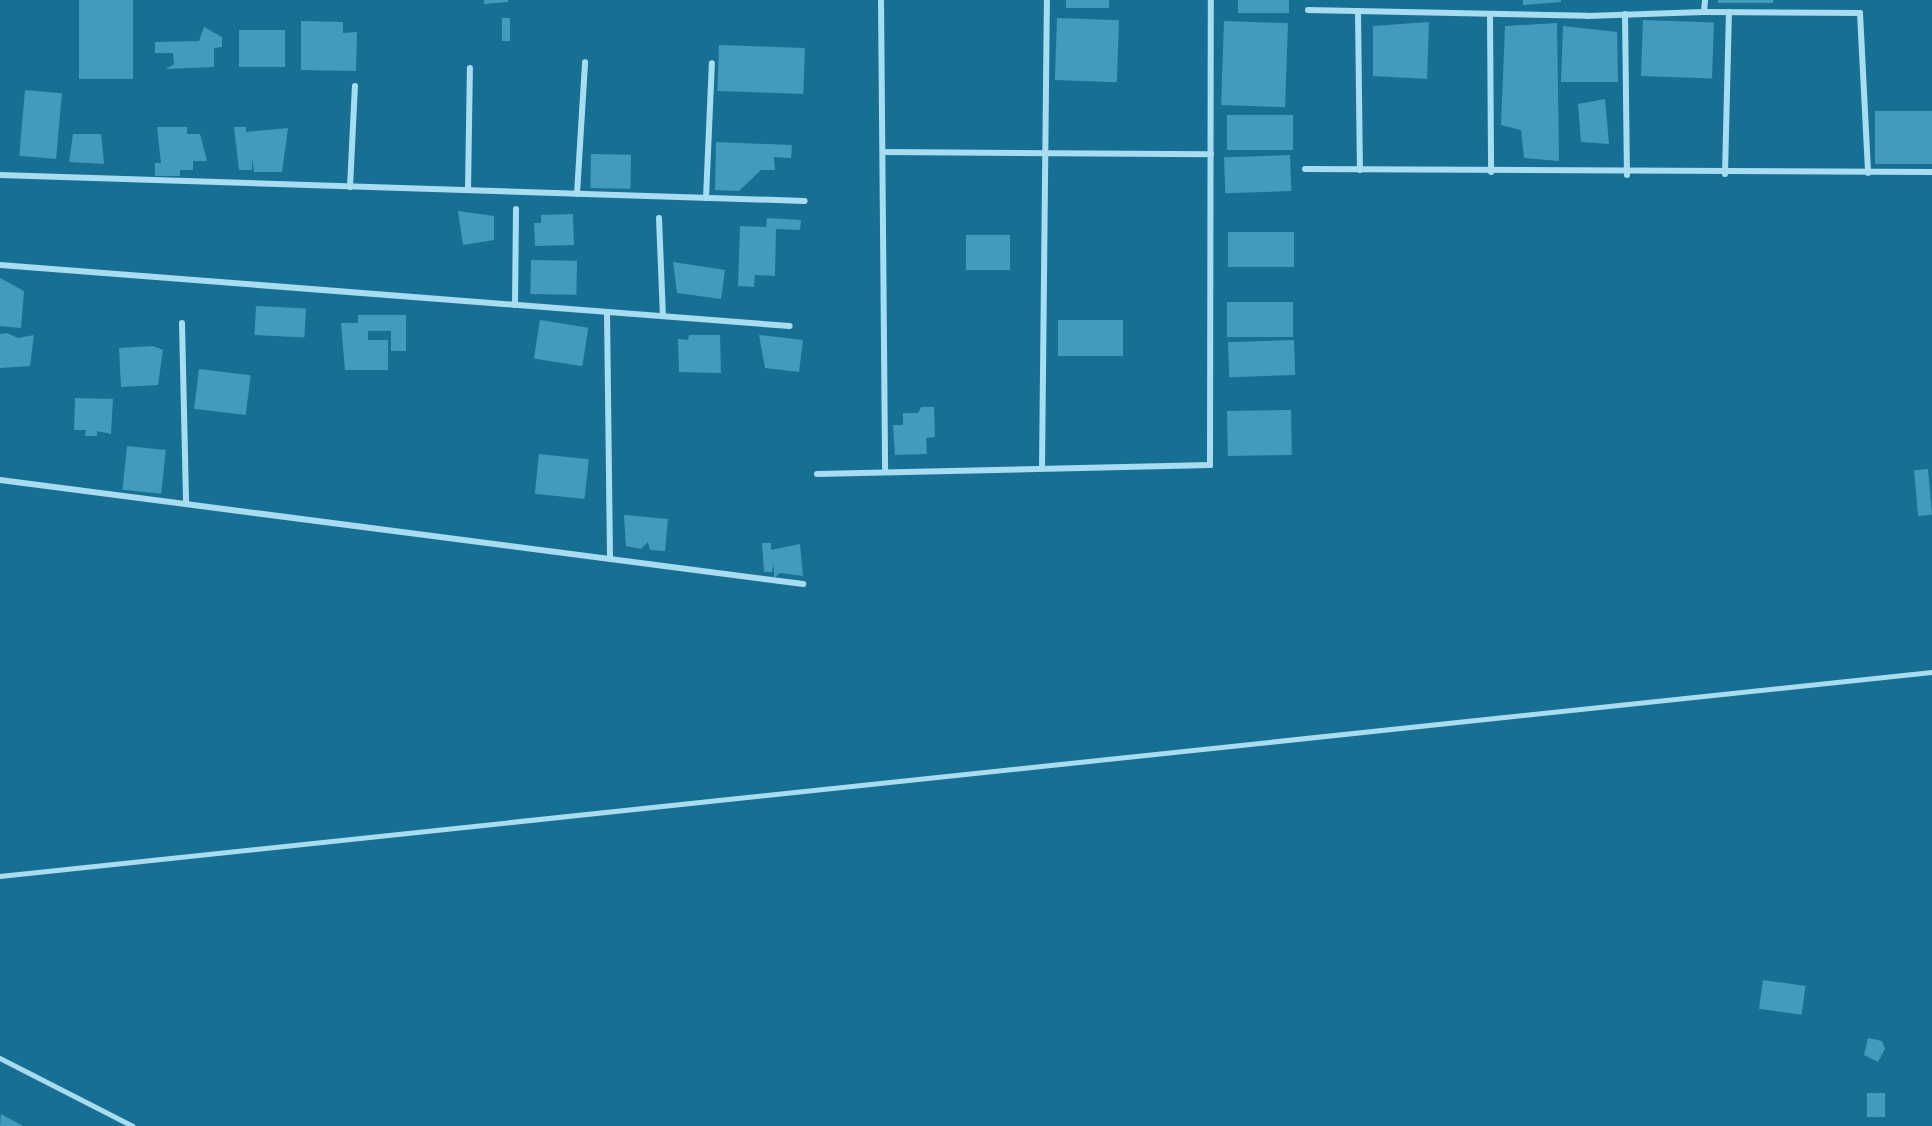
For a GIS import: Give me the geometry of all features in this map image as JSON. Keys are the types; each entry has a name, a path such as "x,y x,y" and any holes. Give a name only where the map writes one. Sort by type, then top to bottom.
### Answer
{"street":[{"path":"881,0 885,471"},
{"path":"1042,468 1043,153 1047,0"},
{"path":"817,474 1210,465 1211,0"},
{"path":"1704,12 1705,0"},
{"path":"1308,10 1490,14 1860,13 1868,173"},
{"path":"1358,11 1360,170"},
{"path":"1725,174 1729,12"},
{"path":"1490,14 1491,172"},
{"path":"1625,14 1627,175"},
{"path":"577,194 585,62"},
{"path":"706,198 712,63"},
{"path":"468,190 470,68"},
{"path":"350,187 355,86"},
{"path":"884,152 1211,154"},
{"path":"1305,170 1627,175 1932,172"},
{"path":"0,175 805,201"},
{"path":"515,305 516,209"},
{"path":"659,218 663,316"},
{"path":"0,265 790,326"},
{"path":"607,312 610,559"},
{"path":"182,323 186,504"},
{"path":"0,480 802,584"}],"lane":[{"path":"0,876 1932,672"},
{"path":"0,1058 133,1126"}],"building":[{"path":"79,0 133,0 133,79 79,79"},
{"path":"484,0 508,0 508,2 484,4"},
{"path":"1066,0 1109,0 1109,8 1066,8"},
{"path":"1238,0 1289,0 1289,13 1238,13"},
{"path":"1523,0 1561,0 1561,2 1523,5"},
{"path":"1718,0 1773,0 1773,3 1718,3"},
{"path":"502,18 510,18 510,41 502,41"},
{"path":"1057,18 1119,20 1117,82 1055,80"},
{"path":"1643,20 1714,22 1712,78 1641,76"},
{"path":"301,21 343,22 343,33 357,32 356,71 301,70"},
{"path":"1224,21 1288,23 1285,107 1221,105"},
{"path":"1429,22 1427,79 1373,76 1373,26"},
{"path":"1557,23 1559,161 1524,158 1521,130 1501,125 1505,26"},
{"path":"1563,26 1617,32 1618,82 1561,82"},
{"path":"204,27 222,37 222,47 214,48 214,67 166,69 174,64 173,53 155,53 155,42 199,41"},
{"path":"239,30 285,30 285,67 239,67"},
{"path":"719,45 805,48 803,94 717,91"},
{"path":"25,90 62,93 56,159 19,156"},
{"path":"1605,99 1609,144 1581,142 1578,104"},
{"path":"1875,111 1932,111 1932,164 1875,164"},
{"path":"1227,115 1293,115 1293,150 1227,150"},
{"path":"157,127 187,127 187,134 200,134 207,161 193,161 193,170 180,170 180,176 155,176 155,163 161,163"},
{"path":"234,127 246,127 246,132 288,128 282,172 254,172 252,157 252,170 239,170"},
{"path":"73,134 101,134 104,164 69,162"},
{"path":"716,142 792,145 791,158 774,157 775,170 761,170 739,191 715,190"},
{"path":"591,154 631,155 630,189 590,188"},
{"path":"1290,155 1291,191 1225,193 1224,157"},
{"path":"458,211 494,216 494,240 463,245"},
{"path":"573,214 574,245 535,246 534,223 541,223 541,215"},
{"path":"767,218 801,220 800,230 776,229 775,276 755,275 754,287 738,286 740,226 766,227"},
{"path":"1228,232 1294,232 1294,267 1228,267"},
{"path":"966,235 1010,235 1010,270 966,270"},
{"path":"531,260 577,261 576,295 530,294"},
{"path":"673,262 725,270 721,299 677,293"},
{"path":"0,278 24,291 21,328 0,326"},
{"path":"1227,302 1293,302 1293,337 1227,337"},
{"path":"256,306 306,309 304,338 254,335"},
{"path":"358,315 406,315 406,351 391,351 391,331 368,331 368,340 388,340 388,370 345,370 341,323 358,323"},
{"path":"540,320 588,328 582,366 534,359"},
{"path":"1058,320 1123,320 1123,356 1058,356"},
{"path":"7,333 18,338 34,335 30,366 0,368 0,334"},
{"path":"689,335 720,335 721,373 679,372 678,339 688,340"},
{"path":"759,335 803,340 799,372 765,368"},
{"path":"1294,340 1295,375 1229,377 1228,342"},
{"path":"153,346 163,350 158,385 121,387 119,348"},
{"path":"199,369 251,375 246,415 194,409"},
{"path":"75,398 113,399 111,434 97,431 97,436 85,436 86,430 74,430"},
{"path":"921,407 934,407 935,437 926,438 927,454 895,455 893,425 903,425 903,413 918,413"},
{"path":"1291,410 1292,455 1228,456 1227,411"},
{"path":"127,446 166,450 161,494 122,490"},
{"path":"539,454 589,459 585,499 535,494"},
{"path":"1928,469 1932,515 1918,516 1914,470"},
{"path":"624,515 668,519 665,551 650,550 648,542 641,549 626,546"},
{"path":"762,543 771,543 771,550 800,544 803,576 780,573 774,578 774,564 772,572 764,572"},
{"path":"1763,980 1806,986 1802,1015 1759,1009"},
{"path":"1868,1038 1882,1041 1885,1049 1878,1062 1864,1055"},
{"path":"1867,1093 1885,1093 1885,1117 1867,1117"},
{"path":"1,1114 23,1126 0,1126"}]}
